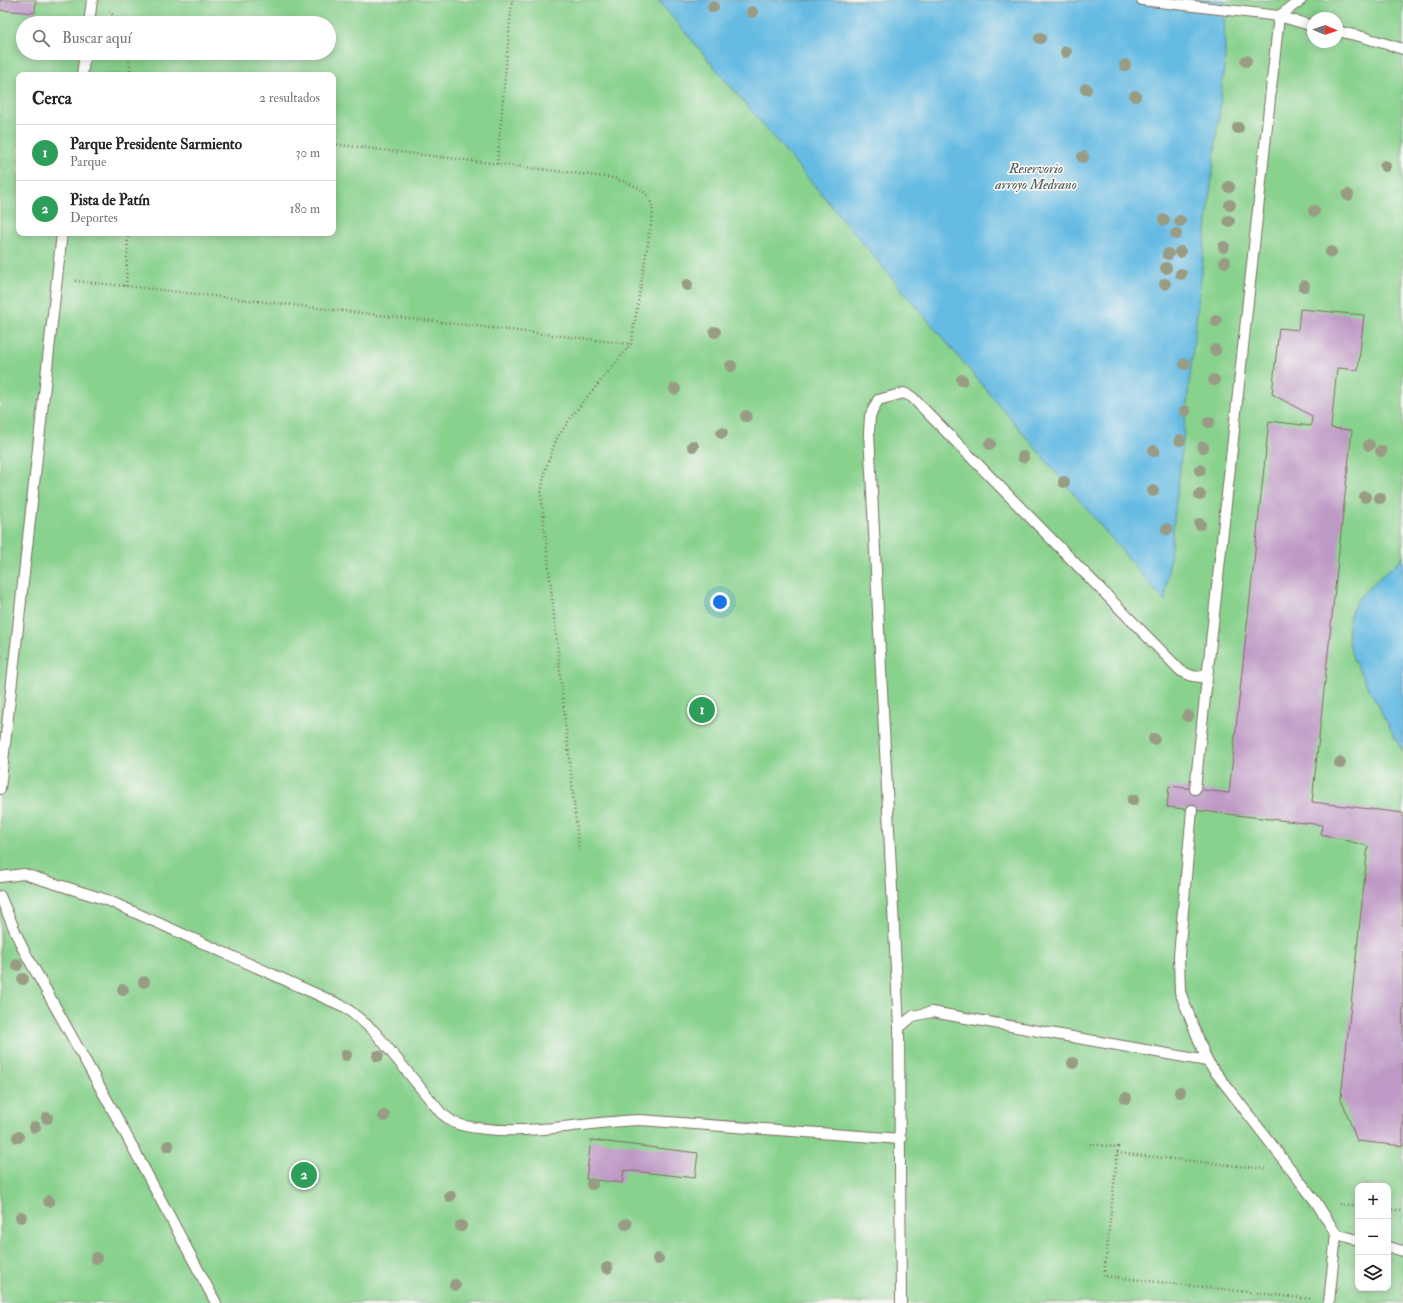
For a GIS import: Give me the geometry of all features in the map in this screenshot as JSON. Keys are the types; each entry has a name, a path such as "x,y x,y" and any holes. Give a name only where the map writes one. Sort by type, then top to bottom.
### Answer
{"lane":[{"path":"90,16 92,0"},
{"path":"1142,0 1279,16 1307,24"},
{"path":"1195,789 1279,16 1301,0"},
{"path":"1343,33 1403,48"},
{"path":"82,72 84,60"},
{"path":"0,789 62,236"},
{"path":"901,1303 899,1028 869,432 870,416 878,400 904,393 912,397 1181,671 1192,676 1201,677 1207,672"},
{"path":"1192,810 1179,954 1180,992 1207,1061 1316,1202 1336,1234 1329,1302"},
{"path":"0,878 24,874 107,900 345,1007 374,1031 441,1113 454,1122 475,1128 515,1131 544,1130 614,1121 640,1120 901,1139"},
{"path":"0,896 22,947 116,1116 216,1303"},
{"path":"899,1028 913,1016 932,1012 1207,1061"},
{"path":"1336,1234 1355,1239"},
{"path":"1391,1249 1403,1251"}],"path":[{"path":"497,164 512,0"},
{"path":"129,60 131,72"},
{"path":"336,144 614,178 640,188 652,201 652,212 631,344 574,413 556,440 545,470 541,494 580,850"},
{"path":"126,286 128,236"},
{"path":"56,280 126,286 631,344"},
{"path":"1090,1144 1118,1147 1104,1276 1329,1302"},
{"path":"1117,1153 1293,1172"},
{"path":"1391,1210 1403,1211"}],"green space":[{"path":"0,0 1403,0 1403,1303 0,1303"}],"water":[{"name":"Reservorio arroyo Medrano","path":"658,0 1224,0 1225,60 1165,602"},
{"path":"1403,555 1403,752 1353,659 1349,641 1348,625 1351,612 1357,601 1376,581 1400,560"}],"building":[{"path":"0,0 36,0 35,13 0,10"},
{"path":"1300,309 1364,315 1358,370 1337,368 1331,428 1352,430 1312,802 1403,813 1403,1146 1357,1141 1341,1098 1368,846 1321,834 1322,825 1167,807 1169,786 1229,793 1269,421 1311,426 1312,416 1272,394 1279,328 1298,330"},
{"path":"591,1140 698,1153 695,1178 624,1170 622,1183 586,1179"}],"place":[{"name":"Parque Presidente Sarmiento","path":"702,710"},
{"name":"Pista de Patín","path":"304,1175"}]}
